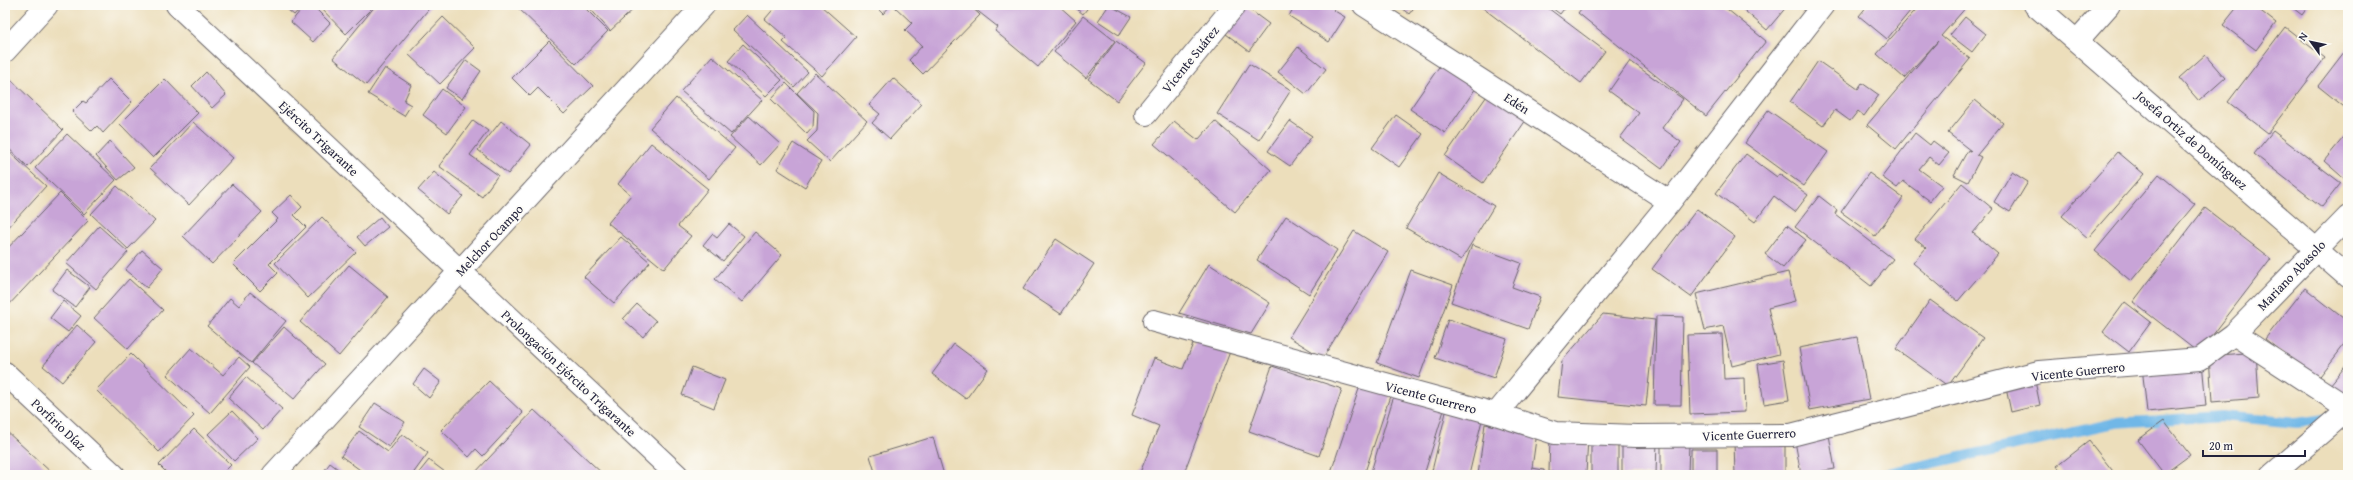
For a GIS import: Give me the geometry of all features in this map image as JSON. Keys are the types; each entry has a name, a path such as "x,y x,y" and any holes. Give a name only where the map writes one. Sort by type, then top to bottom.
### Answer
{"street":[{"path":"5,51 48,5"},
{"name":"Ejército Trigarante","path":"177,5 460,271"},
{"name":"Melchor Ocampo","path":"273,475 704,5"},
{"name":"Vicente Suárez","path":"1146,114 1235,5"},
{"name":"Edén","path":"1364,5 1670,202"},
{"path":"1496,414 1670,202 1823,5"},
{"name":"Josefa Ortiz de Domínguez","path":"2035,5 2348,277"},
{"path":"2077,41 2109,5"},
{"name":"Mariano Abasolo","path":"2234,334 2316,248 2348,217"},
{"name":"Prolongación Ejército Trigarante","path":"460,271 677,475"},
{"name":"Vicente Guerrero","path":"1154,321 1496,414 1555,433 1636,436 1792,436 2038,372 2200,359 2234,334"},
{"path":"2234,334 2347,406 2339,417 2272,475"},
{"name":"Porfirio Díaz","path":"5,373 114,475"}],"building":[{"path":"282,5 303,5 294,15"},
{"path":"305,5 312,5 330,23 313,42 291,22"},
{"path":"318,5 372,5 374,6 346,34"},
{"path":"376,5 432,5 366,85 333,58"},
{"path":"515,5 582,5 608,31 576,64"},
{"path":"587,5 638,5 610,31"},
{"path":"777,5 820,5 856,37 822,76 783,42 787,38 765,19"},
{"path":"874,5 891,5 883,14"},
{"path":"893,5 969,5 980,15 923,74 909,60 922,46 905,30 912,23"},
{"path":"978,5 1058,5 1076,21 1038,67 995,31 998,27 975,9"},
{"path":"1072,5 1090,5 1083,14"},
{"path":"1109,5 1131,17 1119,35 1098,21"},
{"path":"1295,5 1339,5 1333,10 1345,17 1329,42 1289,16"},
{"path":"1397,5 1416,5 1409,14"},
{"path":"1479,5 1544,5 1605,51 1581,83"},
{"path":"1548,5 1567,5 1560,14"},
{"path":"1584,5 1722,5 1766,41 1706,116 1578,13"},
{"path":"1738,5 1788,5 1767,30"},
{"path":"1868,5 1915,5 1887,39 1859,16"},
{"path":"1920,5 1968,5 1941,36 1970,59 1896,149 1867,125 1938,41 1904,78 1877,54"},
{"path":"2239,5 2253,5 2276,23 2256,50 2223,25"},
{"path":"2289,5 2309,5 2302,15"},
{"path":"1246,7 1269,24 1249,51 1226,34"},
{"path":"747,15 808,72 794,87 733,30"},
{"path":"1083,16 1115,41 1086,78 1054,52"},
{"path":"443,17 475,48 440,84 408,54"},
{"path":"1965,17 1986,34 1972,52 1950,35"},
{"path":"2285,27 2325,58 2268,133 2228,102"},
{"path":"549,41 593,86 564,114 538,88 530,96 512,78"},
{"path":"1116,41 1146,63 1117,101 1088,79"},
{"path":"743,44 782,80 766,96 728,61"},
{"path":"1298,47 1326,69 1306,94 1278,72"},
{"path":"2348,47 2348,110 2318,86"},
{"path":"2205,55 2225,78 2199,101 2179,78"},
{"path":"712,56 762,100 731,134 681,91"},
{"path":"466,60 481,71 462,99 446,88"},
{"path":"1443,61 1478,85 1445,133 1410,109"},
{"path":"1630,61 1683,99 1662,128 1681,142 1662,169 1620,138 1639,113 1609,91"},
{"path":"1818,61 1858,89 1862,83 1879,95 1864,116 1858,111 1850,121 1835,110 1823,126 1790,102"},
{"path":"1249,64 1291,90 1259,140 1217,114"},
{"path":"385,68 411,85 404,101 411,105 404,116 368,94"},
{"path":"206,72 226,95 212,108 192,86"},
{"path":"815,73 867,121 830,162 807,141 817,131 818,113 797,93"},
{"path":"6,75 63,130 28,167 5,145"},
{"path":"893,78 922,104 890,139 872,123 880,114 869,105"},
{"path":"109,79 132,102 103,133 97,126 92,131 72,112 83,101 86,103"},
{"path":"165,79 198,113 153,158 120,124"},
{"path":"786,83 814,111 813,127 807,134 771,99"},
{"path":"442,89 466,107 447,133 423,115"},
{"path":"1491,90 1528,117 1483,183 1445,156"},
{"path":"676,98 735,148 709,179 650,128"},
{"path":"1975,100 2003,123 1977,155 1981,157 1968,182 1954,175 1968,150 1971,151 1948,133"},
{"path":"1768,110 1828,152 1804,186 1745,143"},
{"path":"1396,115 1423,134 1399,167 1372,148"},
{"path":"749,116 780,144 761,165 730,137"},
{"path":"473,120 488,131 470,155 498,175 482,197 439,166"},
{"path":"501,121 531,145 508,174 478,150"},
{"path":"1174,121 1198,140 1215,121 1271,170 1235,212 1154,144"},
{"path":"1290,121 1312,136 1290,166 1268,151"},
{"path":"193,122 233,158 189,205 150,168"},
{"path":"2273,131 2341,183 2322,207 2254,154"},
{"path":"2348,132 2348,182 2324,161"},
{"path":"1915,133 1930,145 1933,141 1949,153 1939,165 1929,157 1919,169 1942,186 1930,201 1903,181 1897,188 1882,177"},
{"path":"67,134 116,180 84,214 35,168"},
{"path":"110,141 134,167 118,180 96,156"},
{"path":"651,143 708,189 678,226 691,236 664,269 608,223 631,195 618,184"},
{"path":"793,143 821,161 805,187 777,169"},
{"path":"5,148 46,186 5,231"},
{"path":"2118,152 2144,174 2088,238 2062,216"},
{"path":"1746,154 1777,177 1779,174 1808,195 1795,212 1774,196 1755,222 1716,193"},
{"path":"434,172 463,196 447,214 418,190"},
{"path":"2012,172 2028,182 2010,212 1994,202"},
{"path":"1438,173 1494,206 1461,260 1406,228"},
{"path":"1869,173 1903,198 1875,236 1841,212"},
{"path":"2159,174 2195,204 2131,281 2095,251"},
{"path":"1962,183 1993,209 1973,233 1998,254 1958,301 1913,263 1926,248 1915,239"},
{"path":"232,184 262,212 212,264 183,236"},
{"path":"117,186 155,221 128,249 91,214"},
{"path":"60,193 88,221 5,309 5,251"},
{"path":"291,195 302,207 294,215 306,227 269,264 278,273 260,291 233,264 278,219 272,213"},
{"path":"1819,196 1837,210 1835,214 1893,259 1871,286 1795,227"},
{"path":"2205,208 2271,259 2199,353 2133,302"},
{"path":"1697,209 1735,237 1691,297 1652,269"},
{"path":"1286,216 1337,250 1309,294 1257,260"},
{"path":"322,217 356,252 308,298 275,263"},
{"path":"380,217 388,227 365,246 357,237"},
{"path":"729,224 744,236 723,261 703,245 712,234 717,238"},
{"path":"1787,225 1806,240 1783,268 1765,254"},
{"path":"99,226 128,252 96,289 66,263"},
{"path":"1354,231 1388,252 1323,358 1289,337"},
{"path":"755,232 782,255 742,302 715,279"},
{"path":"621,237 650,262 614,303 584,277"},
{"path":"1056,239 1094,264 1061,314 1023,289"},
{"path":"1472,245 1521,263 1512,287 1540,297 1528,329 1451,302"},
{"path":"142,250 163,268 147,288 125,270"},
{"path":"1209,264 1270,303 1251,334 1179,313"},
{"path":"349,265 388,297 339,356 300,322"},
{"path":"67,270 90,287 75,307 52,290"},
{"path":"1411,270 1453,285 1419,378 1377,363"},
{"path":"1788,272 1795,301 1768,308 1779,354 1732,366 1723,326 1705,330 1696,294"},
{"path":"129,279 163,310 128,349 94,318"},
{"path":"2305,288 2348,322 2348,340 2317,380 2265,339"},
{"path":"250,292 286,321 251,363 207,326 230,298 239,306"},
{"path":"1930,300 1983,338 1948,386 1896,349"},
{"path":"63,301 81,316 68,332 50,318"},
{"path":"2125,302 2151,322 2129,352 2103,332"},
{"path":"637,304 656,321 643,337 623,319"},
{"path":"1603,314 1655,320 1646,406 1558,397 1562,361"},
{"path":"1656,316 1683,317 1681,405 1654,405"},
{"path":"1448,319 1507,339 1494,378 1435,358"},
{"path":"77,325 96,342 62,382 43,366"},
{"path":"284,327 325,364 294,399 252,363"},
{"path":"1722,334 1724,379 1744,378 1745,412 1690,414 1687,335"},
{"path":"1196,336 1231,349 1183,475 1139,475 1159,426 1132,415 1154,358 1183,369"},
{"path":"1857,337 1869,399 1810,410 1799,348"},
{"path":"954,344 988,369 966,399 932,374"},
{"path":"191,348 223,375 239,357 250,367 210,413 167,375"},
{"path":"2256,352 2259,398 2212,402 2209,356"},
{"path":"131,354 194,416 159,452 96,390"},
{"path":"1783,360 1789,400 1764,404 1758,364"},
{"path":"2202,362 2206,406 2147,412 2142,367"},
{"path":"2348,363 2348,401 2330,385"},
{"path":"1272,366 1342,389 1319,456 1249,431"},
{"path":"692,367 725,380 714,408 682,395"},
{"path":"424,369 441,382 429,398 413,384"},
{"path":"246,377 282,409 263,430 228,398"},
{"path":"489,381 523,413 483,456 476,449 469,457 441,430"},
{"path":"2035,381 2040,405 2011,412 2006,388"},
{"path":"1361,383 1391,393 1364,475 1330,475"},
{"path":"1395,392 1445,407 1424,475 1370,475"},
{"path":"375,403 405,422 389,447 359,427"},
{"path":"534,410 604,475 473,475"},
{"path":"232,411 258,438 234,461 208,434"},
{"path":"1446,412 1482,420 1469,475 1431,475"},
{"path":"2164,421 2190,455 2164,474 2138,440"},
{"path":"1485,424 1537,432 1532,468 1544,470 1544,475 1478,475"},
{"path":"194,429 231,465 221,475 169,475 159,465"},
{"path":"5,430 54,475 5,475"},
{"path":"359,431 388,452 402,434 428,453 412,475 367,475 341,456"},
{"path":"1829,435 1835,469 1801,475 1795,441"},
{"path":"933,437 944,475 876,475 870,456"},
{"path":"1550,437 1588,438 1586,474 1549,472"},
{"path":"1618,439 1618,475 1591,475 1591,440"},
{"path":"1622,440 1657,440 1656,475 1622,475"},
{"path":"1661,441 1689,442 1688,475 1661,475"},
{"path":"1785,441 1785,475 1735,475 1734,442"},
{"path":"2089,441 2116,475 2064,475 2057,466"},
{"path":"1691,449 1717,449 1717,475 1691,475"},
{"path":"429,460 449,475 417,475"},
{"path":"330,463 346,475 321,475"}],"waterway":[{"path":"1879,475 2115,423 2222,416 2297,423 2331,418"}]}
